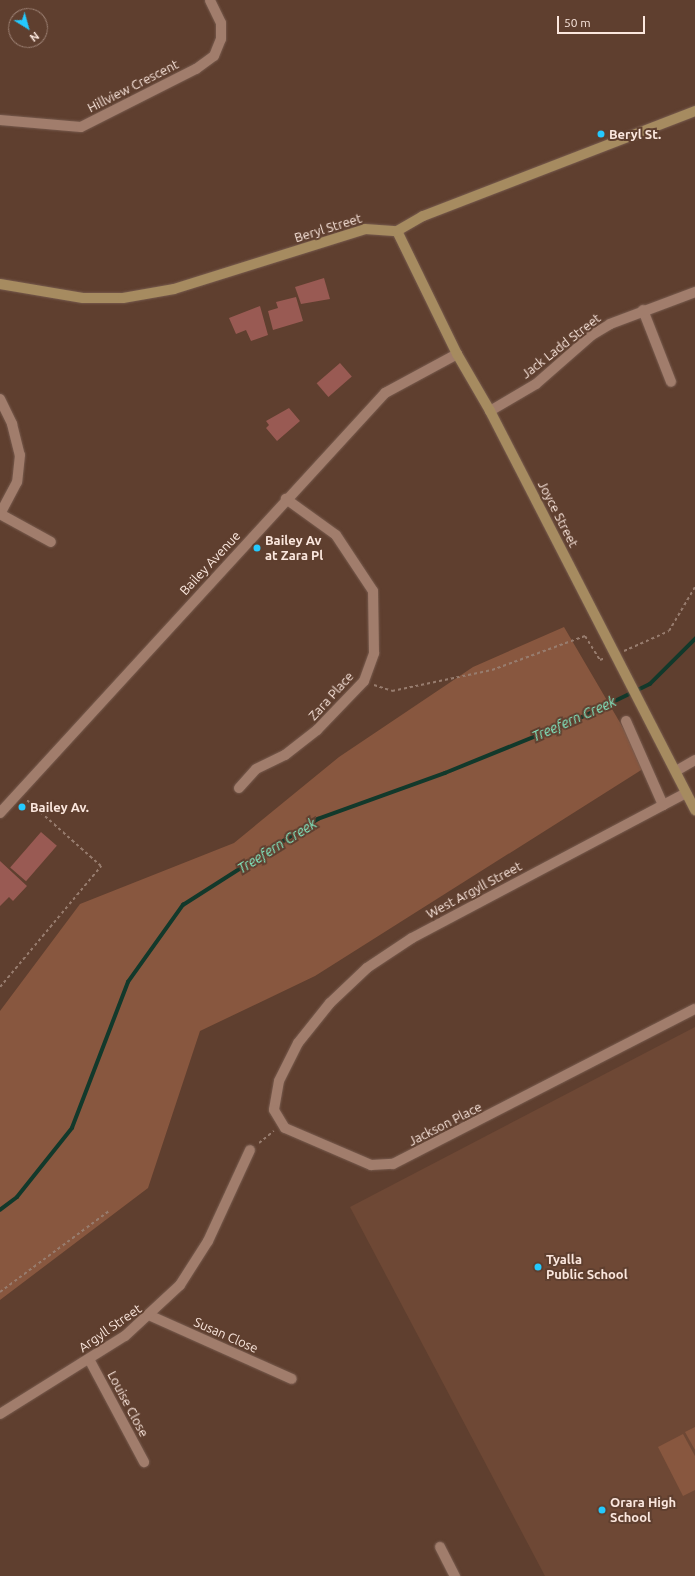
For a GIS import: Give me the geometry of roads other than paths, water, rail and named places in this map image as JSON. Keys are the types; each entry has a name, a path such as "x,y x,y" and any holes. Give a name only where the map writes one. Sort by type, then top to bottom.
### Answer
{"main road":[{"path":"397,231 423,216 695,111"},
{"name":"Beryl Street","path":"0,284 83,298 148,295 365,229 397,231"},
{"name":"Joyce Street","path":"397,231 457,354 490,411 676,770 695,810"}],"street":[{"name":"Hillview Crescent","path":"0,120 80,127 196,69 214,56 221,39 221,23 210,0"},
{"name":"Jack Ladd Street","path":"490,411 536,384 592,335 644,310 695,292"},
{"path":"644,310 671,382"},
{"name":"Bailey Avenue","path":"0,813 286,499 385,393 457,354"},
{"path":"0,400 12,424 20,455 17,482 0,514 51,542"},
{"name":"Zara Place","path":"239,788 256,769 285,755 317,730 364,681 374,653 373,591 336,535 286,499"},
{"path":"626,721 663,805"},
{"path":"676,770 695,760"},
{"name":"West Argyll Street","path":"282,1125 274,1110 276,1089 298,1043 330,1003 362,973 412,938 686,793"},
{"name":"Jackson Place","path":"282,1125 371,1165 393,1164 695,1009"},
{"name":"Argyll Street","path":"0,1414 89,1359 151,1316 180,1285 208,1241 250,1150"},
{"name":"Susan Close","path":"151,1316 292,1379"},
{"name":"Louise Close","path":"89,1359 144,1462"},
{"path":"440,1547 455,1576"}],"waterway":[{"name":"Treefern Creek","path":"0,1210 17,1197 72,1128 128,982 183,905 318,819 445,773 578,719 650,684 695,639"}],"place":[{"name":"Beryl St.","path":"601,134"},
{"name":"Bailey Av at Zara Pl","path":"257,548"},
{"name":"Bailey Av.","path":"22,807"},
{"name":"Tyalla Public School","path":"538,1267"},
{"name":"Orara High School","path":"602,1510"}]}
